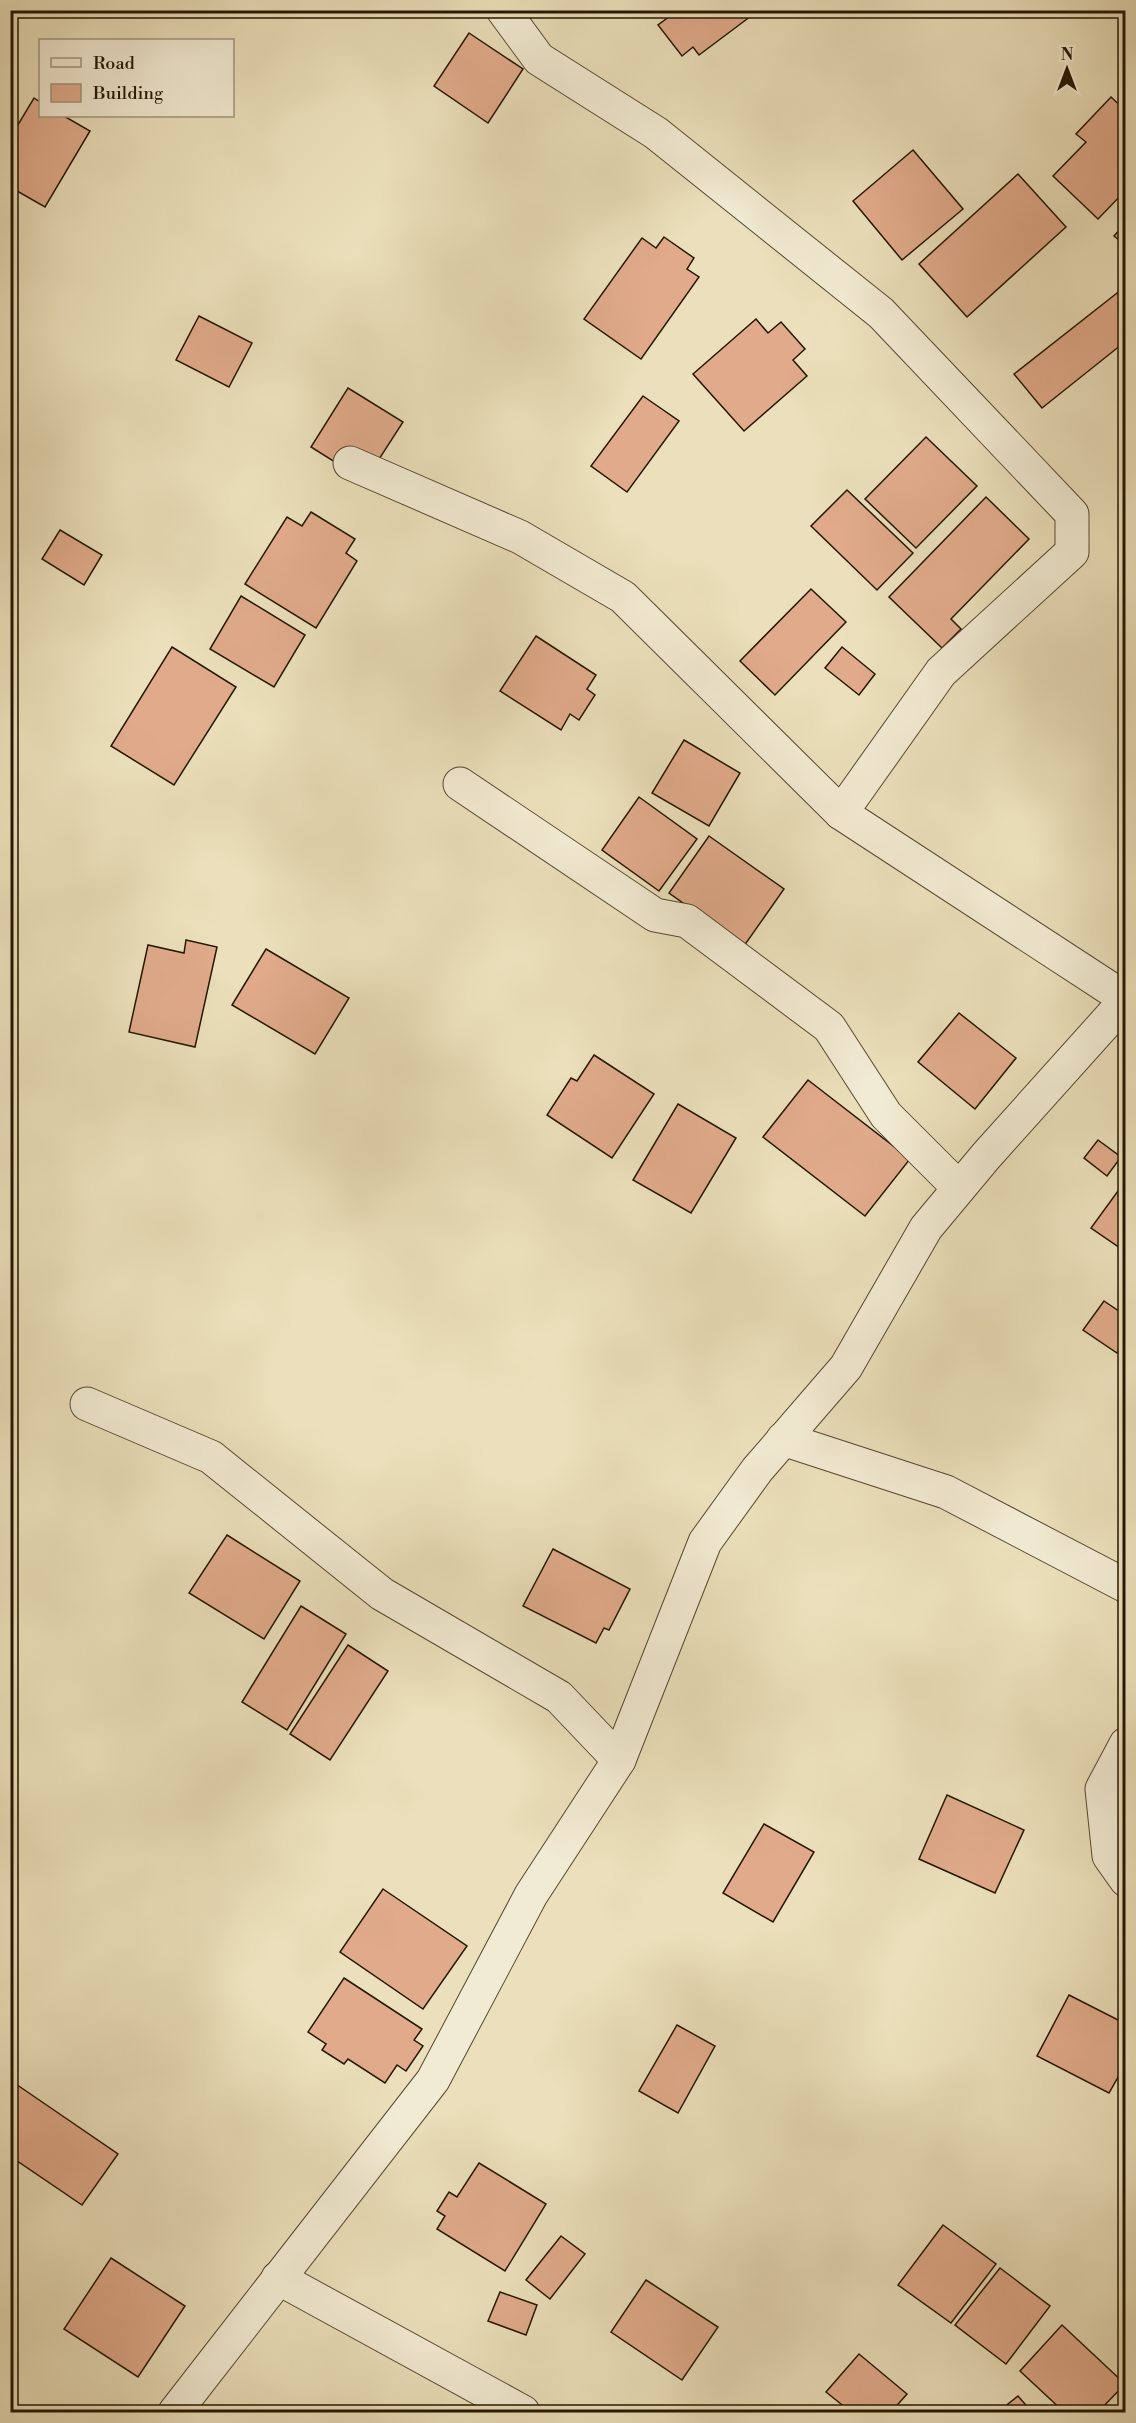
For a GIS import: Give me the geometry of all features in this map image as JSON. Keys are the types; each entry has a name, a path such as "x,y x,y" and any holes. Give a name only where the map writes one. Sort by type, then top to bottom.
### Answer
{"street":[{"path":"503,10 539,59 656,133 881,313 1072,514 1072,552 941,672 841,813"},
{"path":"175,2412 433,2080 531,1895 619,1760 705,1542 757,1470 846,1367 926,1228 1125,999 841,813 623,597 520,537 350,463"},
{"path":"460,784 655,915 687,921 829,1027 886,1115 959,1188"},
{"path":"87,1404 211,1457 382,1594 559,1696 619,1760"},
{"path":"783,1439 946,1492 1125,1586"},
{"path":"1125,1744 1102,1789 1109,1856 1125,1880"},
{"path":"278,2278 523,2412"}],"building":[{"path":"666,10 759,10 699,55 693,47 682,56 658,25 670,16"},
{"path":"469,33 523,69 488,123 434,86"},
{"path":"1111,97 1126,111 1126,190 1098,219 1053,176 1086,142 1076,134"},
{"path":"34,98 39,101 39,117 66,117 90,131 45,207 10,187 10,138"},
{"path":"913,150 963,209 902,260 853,201"},
{"path":"1018,174 1066,227 967,317 919,264"},
{"path":"1126,223 1126,246 1114,236"},
{"path":"664,237 694,258 687,269 699,277 641,359 584,319 642,238 656,248"},
{"path":"1126,286 1126,341 1042,408 1014,374"},
{"path":"199,316 252,343 229,387 176,360"},
{"path":"756,319 768,333 781,322 805,349 793,360 807,376 744,431 693,374"},
{"path":"348,388 403,422 365,481 311,447"},
{"path":"643,396 679,421 627,492 591,466"},
{"path":"926,437 977,486 916,548 865,499"},
{"path":"847,490 913,553 877,590 811,526"},
{"path":"986,497 1029,539 951,619 961,629 942,648 889,597"},
{"path":"311,512 355,539 346,553 357,561 316,628 245,584 287,517 302,526"},
{"path":"60,530 102,555 84,585 42,559"},
{"path":"811,589 846,622 775,695 740,661"},
{"path":"241,596 305,635 274,687 210,649"},
{"path":"536,636 596,675 587,689 595,695 579,720 570,714 561,730 500,691"},
{"path":"172,647 236,687 174,785 111,746"},
{"path":"842,647 875,674 859,695 825,668"},
{"path":"684,740 740,773 709,826 652,793"},
{"path":"639,797 697,839 659,891 602,850"},
{"path":"709,836 784,889 744,946 669,893"},
{"path":"186,940 217,947 195,1047 129,1032 148,945 184,953"},
{"path":"266,949 349,998 315,1054 232,1005"},
{"path":"959,1013 1016,1058 975,1109 918,1062"},
{"path":"594,1055 654,1094 612,1158 547,1115 571,1078 577,1081"},
{"path":"808,1080 910,1159 865,1216 763,1137"},
{"path":"678,1104 736,1138 691,1213 633,1180"},
{"path":"1098,1140 1121,1157 1107,1176 1084,1158"},
{"path":"1126,1180 1126,1252 1091,1228"},
{"path":"1104,1301 1126,1316 1126,1341 1117,1353 1083,1330"},
{"path":"227,1535 300,1581 264,1639 189,1593"},
{"path":"553,1549 630,1589 609,1630 604,1628 596,1643 523,1606"},
{"path":"301,1606 346,1634 287,1730 242,1702"},
{"path":"348,1645 388,1671 330,1760 290,1734"},
{"path":"947,1795 1024,1830 995,1893 919,1859"},
{"path":"764,1824 814,1852 773,1922 723,1893"},
{"path":"383,1889 467,1946 423,2009 340,1952"},
{"path":"344,1978 422,2029 414,2040 423,2046 406,2071 397,2065 385,2083 348,2059 344,2064 322,2050 326,2044 308,2032"},
{"path":"1069,1995 1126,2024 1126,2063 1109,2093 1037,2056"},
{"path":"677,2025 715,2046 678,2113 639,2091"},
{"path":"10,2080 118,2154 82,2205 10,2156"},
{"path":"479,2163 546,2204 505,2271 437,2229 445,2216 437,2211 449,2192 457,2197"},
{"path":"943,2225 996,2264 951,2323 898,2285"},
{"path":"561,2236 585,2254 550,2299 526,2280"},
{"path":"111,2258 185,2306 138,2377 64,2329"},
{"path":"1000,2268 1050,2306 1006,2364 955,2325"},
{"path":"646,2280 718,2327 682,2380 611,2332"},
{"path":"500,2292 537,2305 526,2335 488,2321"},
{"path":"1062,2325 1125,2384 1098,2412 1064,2412 1020,2371"},
{"path":"859,2354 907,2394 891,2412 851,2412 826,2392"},
{"path":"1018,2396 1032,2412 998,2412"}]}
